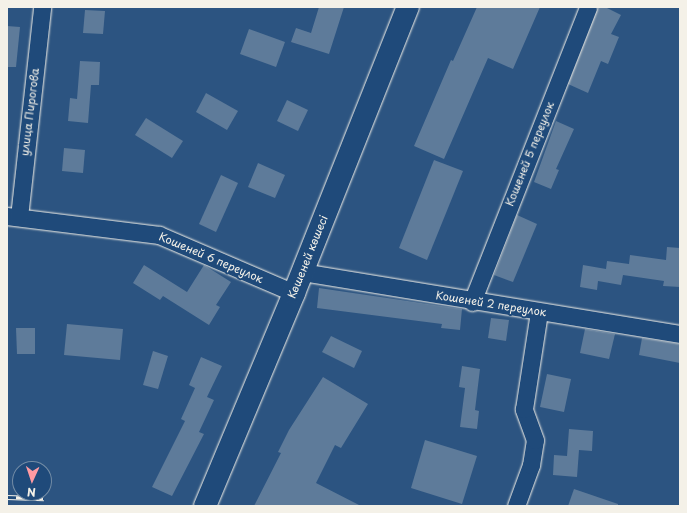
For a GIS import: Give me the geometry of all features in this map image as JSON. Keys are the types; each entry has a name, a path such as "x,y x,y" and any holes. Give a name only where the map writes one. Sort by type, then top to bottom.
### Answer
{"main road":[{"name":"Көшеней көшесі","path":"205,506 294,293 408,7"}],"street":[{"name":"улица Пирогова","path":"13,216 42,7"},
{"name":"Кошеней 5 переулок","path":"472,302 588,7"},
{"name":"Кошеней 6 переулок","path":"13,216 159,235 294,293"},
{"name":"Кошеней 2 переулок","path":"302,272 472,302 680,334"},
{"path":"516,506 531,465 535,440 524,409 539,312"}],"building":[{"path":"319,7 344,7 329,54 291,42 296,28 311,33"},
{"path":"477,7 540,7 513,69 488,58 444,159 414,146 451,60 453,61"},
{"path":"598,7 605,7 621,15 611,34 619,37 608,64 601,61 588,93 568,84"},
{"path":"85,10 105,11 103,34 83,33"},
{"path":"7,26 20,27 16,67 7,67"},
{"path":"249,29 285,42 276,67 240,54"},
{"path":"80,61 100,62 99,85 91,85 88,123 68,121 70,98 77,99"},
{"path":"206,93 238,111 227,130 196,112"},
{"path":"287,100 308,110 298,131 277,121"},
{"path":"146,118 183,141 172,158 135,135"},
{"path":"556,121 574,129 556,169 559,170 551,189 534,182"},
{"path":"64,148 85,150 83,173 62,171"},
{"path":"434,160 463,171 427,260 399,248"},
{"path":"258,163 285,175 275,198 248,187"},
{"path":"221,175 238,183 216,232 199,224"},
{"path":"517,215 537,224 513,282 494,275"},
{"path":"667,247 680,248 680,287 663,286 664,281 623,275 621,285 598,281 597,290 580,287 583,265 606,269 607,261 629,264 630,255 666,260"},
{"path":"144,265 187,292 204,265 231,282 216,305 220,307 209,325 163,296 160,300 133,283"},
{"path":"319,288 462,309 460,330 441,328 442,324 317,308"},
{"path":"491,318 509,320 506,341 488,338"},
{"path":"67,324 123,329 120,360 64,355"},
{"path":"16,328 35,328 35,354 17,354"},
{"path":"585,329 615,334 609,359 580,353"},
{"path":"331,336 362,351 354,368 322,352"},
{"path":"642,338 680,344 680,363 639,355"},
{"path":"153,351 168,356 158,389 143,385"},
{"path":"201,357 222,366 207,397 214,400 199,432 204,434 172,496 152,487 185,421 181,419 195,388 189,385"},
{"path":"462,366 480,369 475,410 479,411 477,429 460,427 465,388 459,387"},
{"path":"547,374 571,379 564,412 540,407"},
{"path":"323,377 368,404 341,448 335,445 316,483 361,506 254,506 281,453 278,452 289,430"},
{"path":"569,429 593,431 592,451 579,450 577,477 553,475 554,455 567,456"},
{"path":"425,440 477,456 462,504 411,488"},
{"path":"574,489 618,504 618,506 568,506"}],"railway":[{"path":"7,497 12,497"}]}
